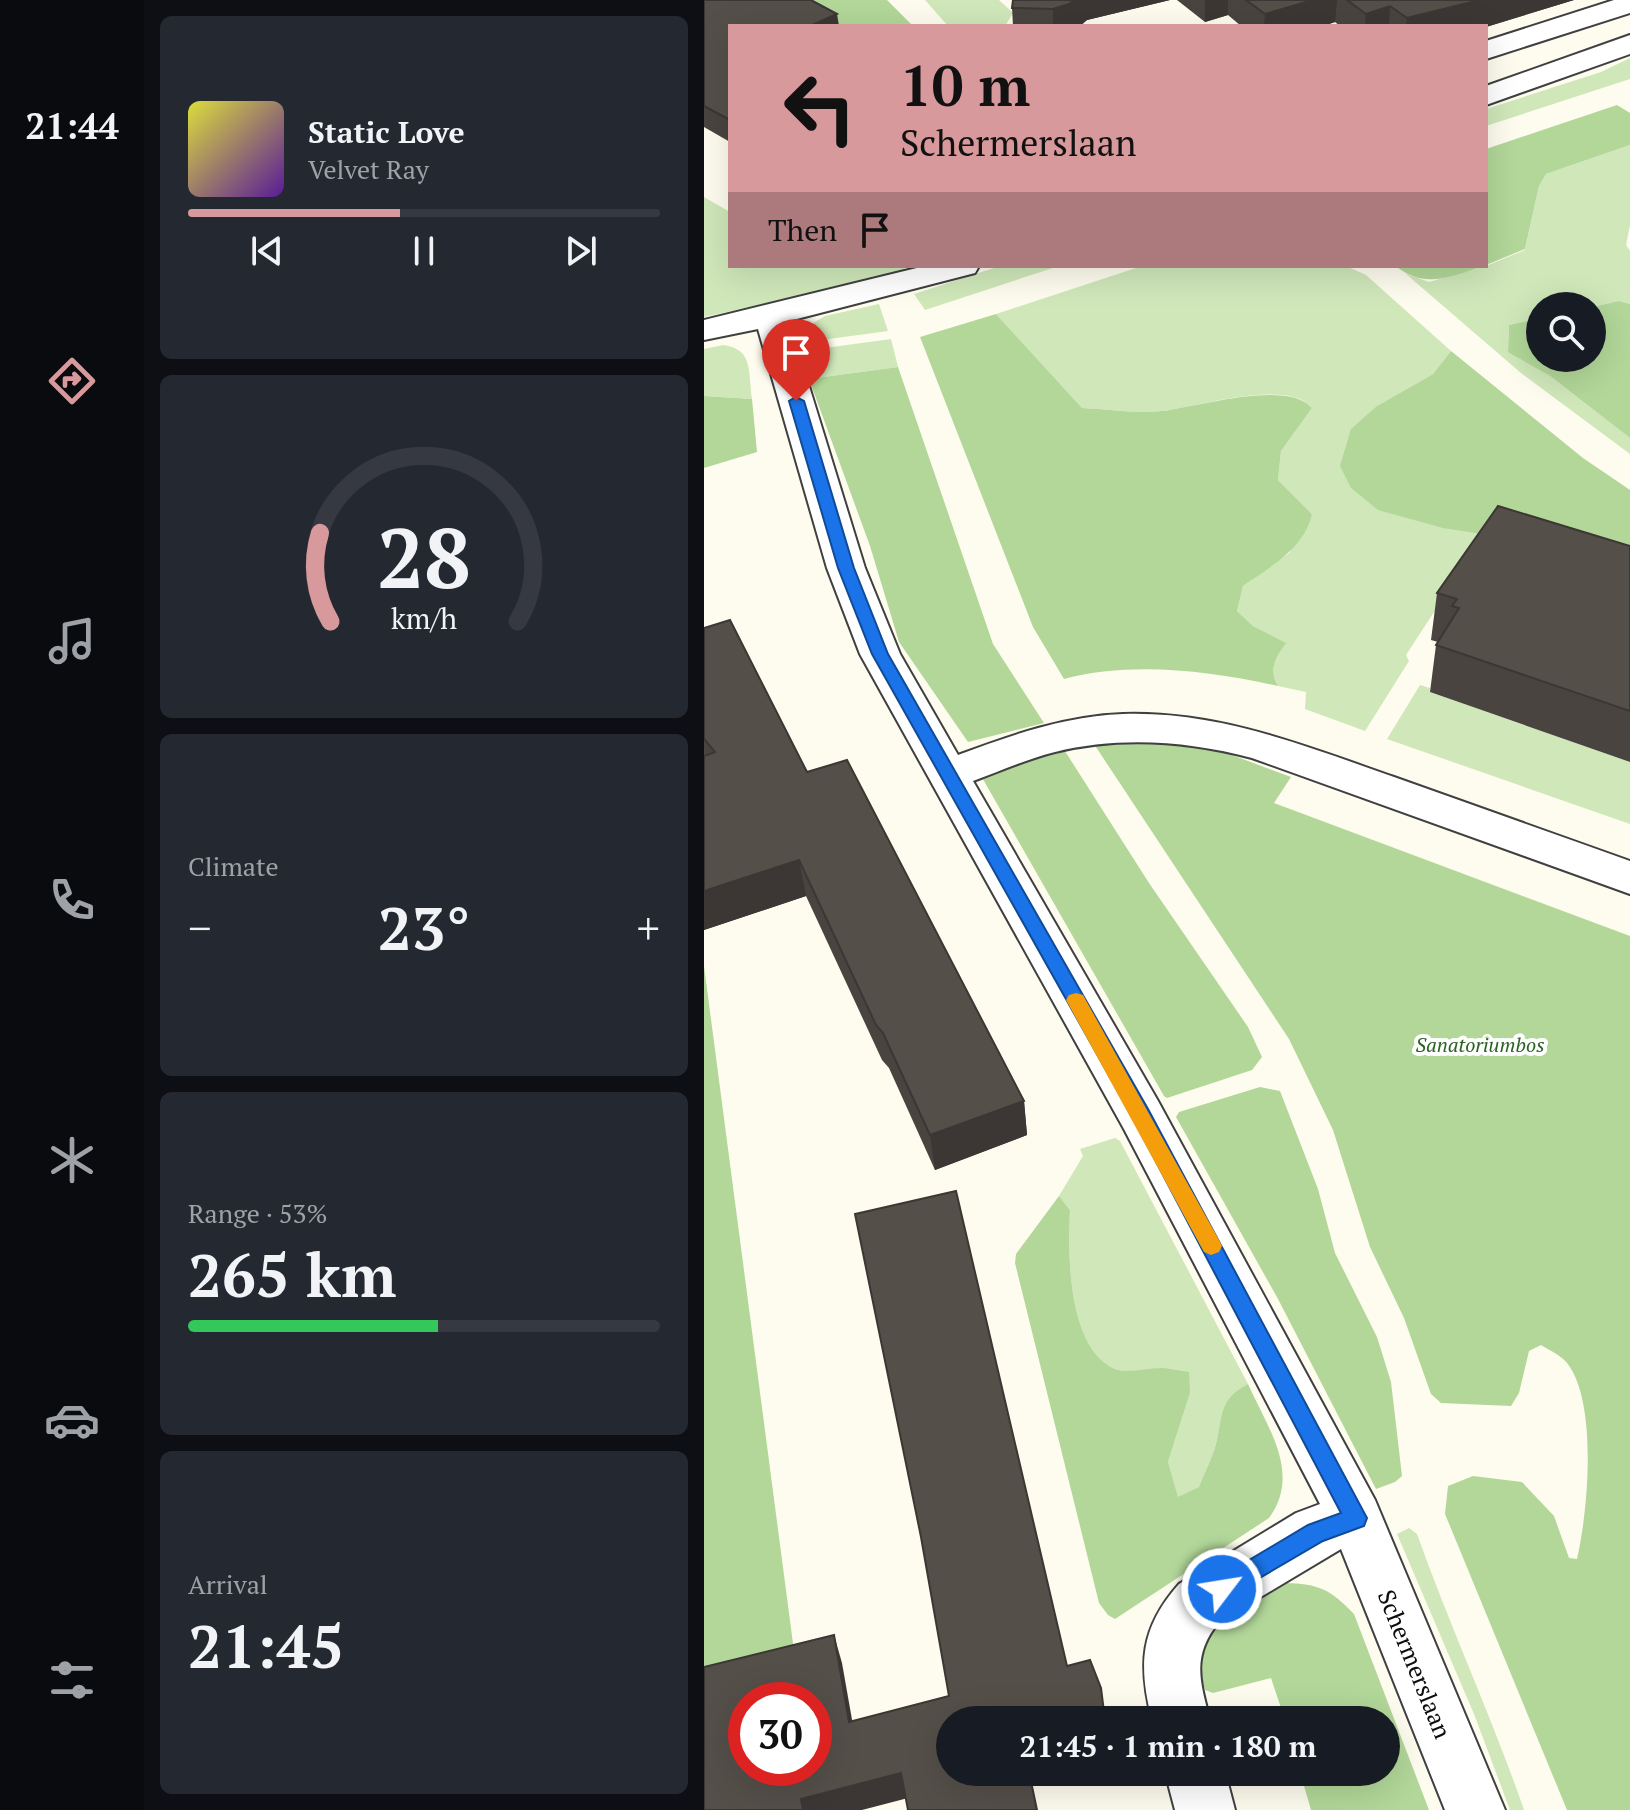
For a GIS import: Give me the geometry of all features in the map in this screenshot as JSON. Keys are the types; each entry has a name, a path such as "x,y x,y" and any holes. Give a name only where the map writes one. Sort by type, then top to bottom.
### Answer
{"street":[{"path":"1488,49 1630,4"},
{"path":"1488,95 1630,44"},
{"path":"704,330 771,316 955,268"},
{"name":"Schermerslaan","path":"771,316 846,568 880,654 1141,1115 1356,1518 1475,1810"},
{"path":"947,774 1070,734 1160,726 1211,732 1262,746 1630,878"},
{"path":"1177,1706 1169,1676 1170,1655 1185,1617 1199,1603 1316,1532 1356,1518"},
{"path":"1199,1786 1205,1810"}],"green space":[{"path":"789,0 887,0 911,24 820,24"},
{"path":"925,0 999,0 1013,13 1006,24 946,24"},
{"path":"1630,58 1630,79 1488,125 1488,108 1601,72"},
{"path":"1617,105 1630,113 1630,145 1546,174 1539,186 1525,249 1488,264 1488,148"},
{"path":"1630,145 1630,225 1626,245 1630,251 1630,304 1619,301 1606,304 1606,292 1526,292 1526,321 1509,325 1508,351 1526,362 1526,372 1543,372 1550,376 1630,438 1630,454 1521,373 1406,274 1429,282 1488,268 1488,265 1525,250 1539,186 1546,174"},
{"path":"704,197 728,211 728,268 904,268 909,272 704,317"},
{"path":"994,268 1053,268 925,310 914,294"},
{"path":"1136,268 1350,268 1366,275 1451,351 1433,374 1377,406 1502,537 1481,540 1406,655 1409,661 1365,731 1305,709 1306,692 1278,686 1273,669 1285,643 1253,626 1237,611 1243,586 1289,553 1312,514 1278,480 1281,451 1312,408 1300,399 1264,395 1152,412 1082,408 996,314"},
{"path":"1399,268 1478,268 1439,279 1417,278"},
{"path":"1619,301 1630,304 1630,438 1543,372 1606,372 1606,304"},
{"path":"879,304 888,331 799,343 799,331 825,316"},
{"path":"996,314 1082,408 1152,412 1263,395 1300,400 1312,408 1281,451 1278,480 1312,514 1308,526 1285,556 1243,586 1237,611 1253,626 1286,643 1274,663 1278,686 1198,672 1144,669 1064,679 1033,627 920,337"},
{"path":"1526,321 1526,362 1508,352 1509,325"},
{"path":"891,339 898,367 809,379 803,351"},
{"path":"723,345 733,347 745,357 752,399 704,396 704,349"},
{"path":"1451,351 1583,458 1630,490 1630,593 1501,537 1443,528 1378,510 1351,488 1340,466 1351,429 1377,406 1433,374"},
{"path":"898,367 993,644 1044,723 968,742 899,642 870,546 809,379"},
{"path":"704,396 752,399 757,452 704,468"},
{"path":"1420,685 1430,688 1430,692 1630,762 1630,824 1387,739"},
{"name":"Sanatoriumbos","path":"1090,738 1205,745 1291,777 1274,803 1630,936 1630,1810 1567,1810 1445,1514 1448,1486 1473,1476 1522,1482 1554,1516 1569,1558 1577,1559 1588,1458 1587,1430 1577,1381 1565,1360 1541,1345 1529,1351 1519,1393 1511,1406 1441,1403 1431,1394 1404,1318 1370,1247 1333,1130 1289,1039"},
{"path":"1063,748 1149,883 1248,1027 1262,1057 1252,1070 1167,1098 1164,1096 980,774"},
{"path":"704,966 797,1674 764,1682 728,1682 728,1691 704,1754"},
{"path":"1260,1087 1280,1091 1318,1189 1335,1253 1377,1337 1391,1382 1402,1476 1376,1489 1278,1299 1176,1117 1179,1112"},
{"path":"1115,1138 1120,1141 1248,1384 1231,1396 1223,1409 1214,1450 1199,1487 1178,1498 1168,1462 1190,1393 1165,1368 1120,1370 1099,1359 1087,1343 1074,1298 1069,1250 1070,1210 1059,1196 1083,1156 1080,1149"},
{"path":"1059,1196 1070,1210 1069,1250 1074,1298 1087,1342 1099,1358 1115,1369 1164,1368 1189,1372 1190,1393 1168,1462 1178,1497 1199,1487 1214,1450 1223,1409 1231,1396 1248,1384 1272,1433 1282,1467 1278,1501 1269,1518 1115,1619 1099,1603 1015,1263 1016,1254"},
{"path":"1409,1528 1417,1534 1524,1810 1510,1810 1474,1714 1397,1534"},
{"path":"1285,1583 1307,1585 1338,1599 1354,1614 1389,1706 1280,1706 1271,1678 1213,1693 1205,1690 1201,1661 1207,1639 1223,1620 1269,1589"},
{"path":"1400,1734 1429,1810 1311,1810 1304,1786 1400,1786"}],"building":[{"path":"704,0 811,0 837,14 814,24 728,24 728,119 704,106"},
{"path":"1013,0 1074,0 1053,9 1012,8"},
{"path":"1246,0 1313,0 1265,14"},
{"path":"1347,0 1480,0 1407,18 1390,6 1366,14"},
{"path":"1498,506 1630,546 1630,711 1436,645 1459,608 1452,606 1457,599 1437,593"},
{"path":"730,620 807,772 847,760 1024,1101 930,1135 799,860 704,891 704,756 715,752 704,739 704,628"},
{"path":"956,1191 1067,1666 1090,1660 1101,1688 1103,1706 936,1706 936,1786 1032,1786 1037,1810 908,1810 901,1773 801,1799 803,1810 704,1810 704,1667 834,1635 849,1722 949,1696 921,1537 855,1214"}],"slow traffic":[{"path":"1076,1000 1211,1246"}],"route":[{"path":"796,401 846,568 880,654 1141,1115 1356,1518 1316,1532 1222,1589"}]}
